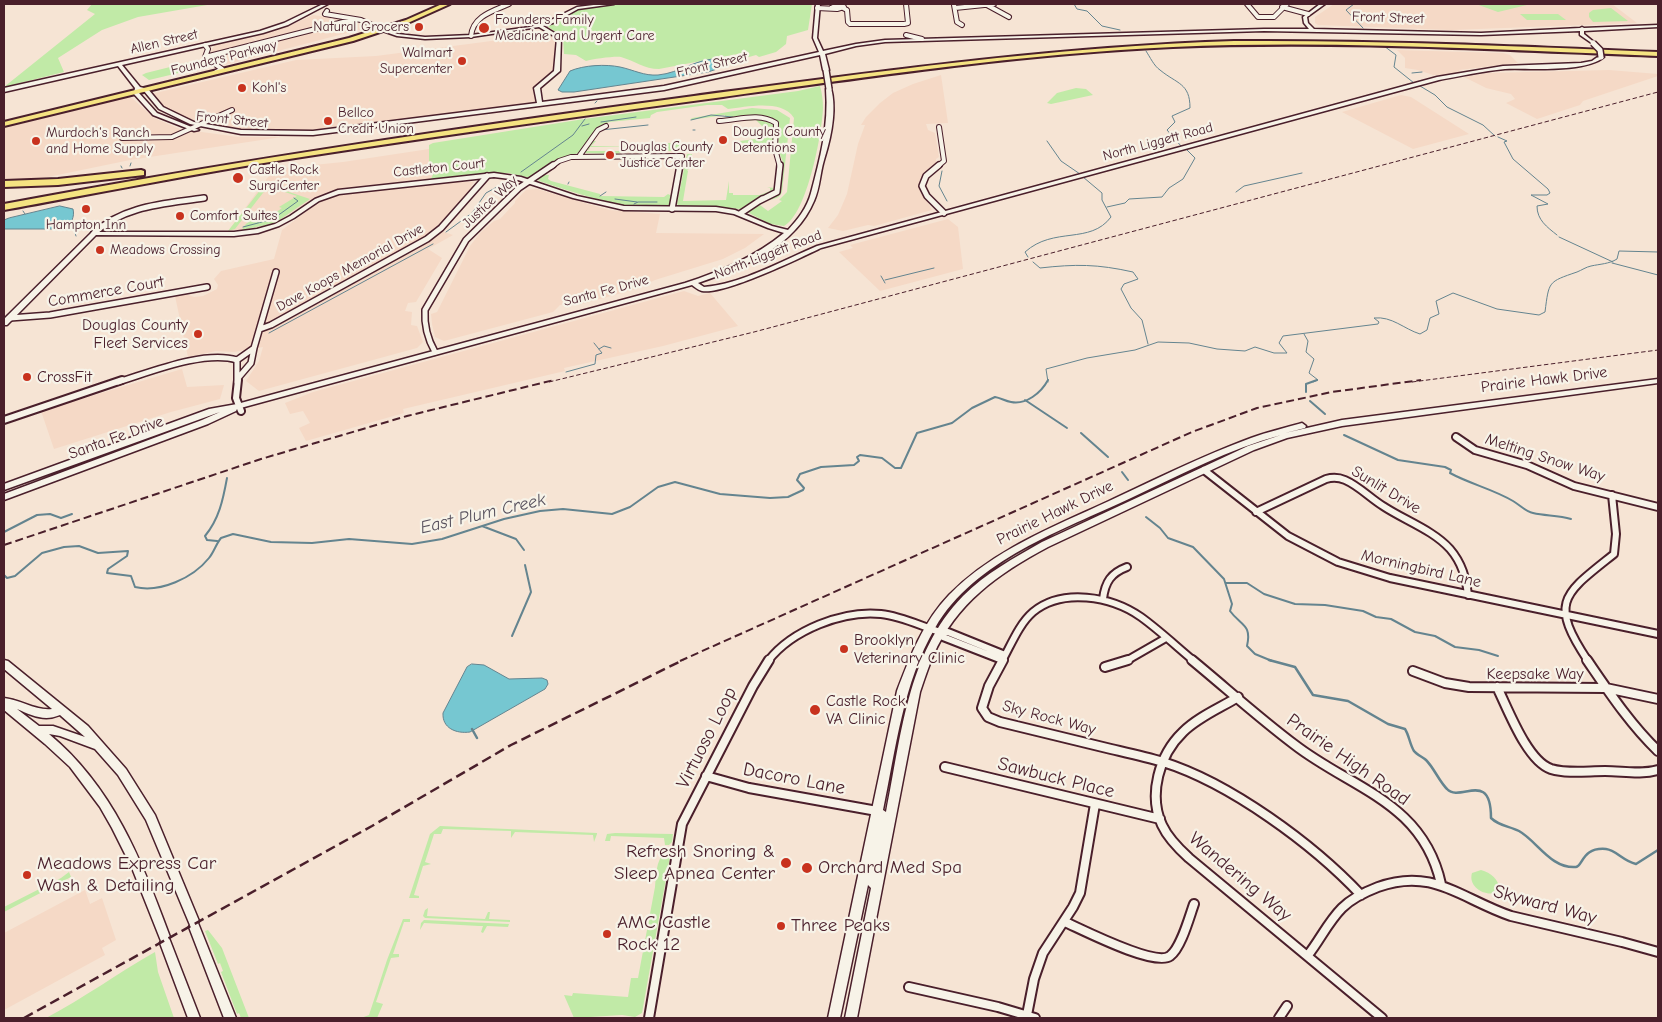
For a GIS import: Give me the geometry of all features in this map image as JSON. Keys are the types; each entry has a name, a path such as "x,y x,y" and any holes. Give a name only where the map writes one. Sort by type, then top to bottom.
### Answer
{"highway":[{"name":"Founders Parkway","path":"140,90 381,29 438,4"},
{"name":"Founders Parkway","path":"4,123 336,44 447,4"},
{"path":"4,184 96,178 399,134 877,69 1078,47 1194,40 1329,38 1468,41 1658,52"},
{"path":"4,207 211,168 373,143 955,63 1063,52 1201,44 1332,42 1449,44 1658,52"},
{"path":"4,202 232,159"},
{"path":"4,214 211,168"}],"main road":[{"name":"Santa Fe Drive","path":"822,53 825,66"},
{"name":"Allen Street","path":"4,90 119,64"},
{"name":"Front Street","path":"200,125 241,132 313,133"},
{"path":"10,318 94,233"},
{"path":"4,704 11,702 44,715 55,714 61,710"},
{"path":"36,730 74,764 108,810 132,853 165,940"}],"street":[{"name":"Allen Street","path":"119,64 277,27 326,4"},
{"path":"471,36 471,28 478,19 509,4"},
{"path":"327,11 324,14 355,19 401,36 425,38 471,36 540,26 577,8 612,4"},
{"path":"822,53 815,38 818,6 837,9 848,4"},
{"path":"842,6 847,10 848,22 850,24 904,24 908,23 906,4"},
{"path":"962,25 957,22 954,6 994,4"},
{"path":"1247,4 1254,15 1274,18 1282,7 1287,4"},
{"path":"1311,29 1305,21 1308,14 1323,4"},
{"path":"1311,29 1312,18 1330,4"},
{"path":"987,5 1009,17"},
{"path":"1282,7 1308,14"},
{"path":"205,57 355,19"},
{"path":"904,24 906,35"},
{"name":"Front Street","path":"119,64 140,90 155,114 192,129 220,134 293,136 675,86 794,58 863,44 898,40 1311,29 1453,35 1658,25"},
{"path":"540,26 556,34 559,39 557,71 537,88 540,104"},
{"name":"North Liggett Road","path":"693,282 701,289 715,288 761,273 816,248 1439,78 1504,68 1581,65 1594,62 1601,56 1600,50 1583,36 1582,29"},
{"path":"898,40 906,35 922,39"},
{"path":"205,45 208,49 205,57"},
{"path":"205,57 222,68"},
{"path":"794,58 812,60 825,66"},
{"name":"Santa Fe Drive","path":"4,497 240,409 435,352 693,282 720,273 748,260 788,232 806,212 813,195 830,121 829,89 825,66"},
{"path":"206,75 222,68"},
{"name":"Front Street","path":"140,90 164,110 200,125"},
{"path":"122,138 166,138 178,136 232,110"},
{"path":"719,121 760,118 772,120 776,123 775,149 780,165 776,191 772,196 759,201 741,213"},
{"path":"580,155 598,130 606,126"},
{"path":"939,127 944,162 926,176 922,186 927,196 944,213"},
{"name":"Justice Way","path":"435,352 428,337 424,321 425,310 466,240 514,192 559,161 580,155 682,156 672,209"},
{"name":"Castleton Court","path":"94,233 248,232 281,223 316,200 338,192 487,176 513,177 610,206 631,209 723,210 741,213 770,227 788,232"},
{"name":"Dave Koops Memorial Drive","path":"260,329 271,325 428,239 441,228 487,176"},
{"path":"94,233 104,223 128,212 204,198"},
{"path":"238,378 251,363 276,272"},
{"name":"Commerce Court","path":"10,318 50,315 206,287"},
{"path":"4,323 10,318"},
{"path":"237,360 254,348"},
{"path":"4,420 92,389 201,358 224,356 237,360"},
{"path":"237,360 240,368 235,398 240,409"},
{"name":"Prairie Hawk Drive","path":"851,1018 915,692 926,658 940,632 973,592 994,574 1022,556 1204,470 1252,448 1295,433 1342,423 1658,381"},
{"name":"Santa Fe Drive","path":"4,487 212,411 240,409"},
{"name":"Prairie Hawk Drive","path":"834,1018 902,691 911,662 928,628 940,611 963,586 984,568 1010,551 1222,452 1274,433 1320,422 1395,411 1433,410"},
{"name":"Melting Snow Way","path":"1456,437 1475,450 1526,465 1574,486 1658,507"},
{"name":"Morningbird Lane","path":"1204,470 1295,541 1338,562 1390,578 1658,634"},
{"name":"Sunlit Drive","path":"1256,512 1327,478 1344,480 1393,513 1426,529 1445,543 1465,570 1468,579 1468,595"},
{"path":"1612,494 1616,534 1614,554 1577,584 1567,598 1564,614 1579,647 1606,688 1630,722 1658,751"},
{"path":"1103,599 1107,581 1112,574 1127,567"},
{"name":"Sky Rock Way","path":"1238,697 1140,616 1103,599 1070,598 1058,600 1038,608 1024,622 986,691 982,708 988,717 1000,722 1163,762 1208,781 1249,805 1340,873 1362,895"},
{"name":"Virtuoso Loop","path":"649,1018 681,831 706,776 763,668 779,648 791,640 843,618 863,614 893,616 940,632 943,637 1004,658"},
{"path":"1105,667 1124,662 1166,638"},
{"path":"4,664 84,729 122,772 151,818 230,1018"},
{"name":"Keepsake Way","path":"1413,671 1456,685 1606,688 1658,699"},
{"path":"1497,687 1531,751 1544,766 1566,771 1614,771 1641,774 1658,770"},
{"name":"Wandering Way","path":"1238,697 1189,726 1174,741 1163,762 1157,789 1160,818 1169,836 1189,858 1382,1018"},
{"name":"Prairie High Road","path":"1238,697 1308,754 1392,806 1417,832 1429,849 1437,865 1441,884"},
{"path":"4,704 36,730 47,728 63,731 89,744 99,745"},
{"name":"Sawbuck Place","path":"945,767 1142,816 1160,818"},
{"name":"Dacoro Lane","path":"706,776 744,787 877,811"},
{"path":"908,987 1031,1017 1041,956 1047,944 1076,906 1080,894 1095,804"},
{"path":"876,891 873,884 873,870 883,823 882,816 877,811"},
{"name":"Skyward Way","path":"1308,955 1340,909 1380,886 1398,880 1441,884 1508,916 1627,943 1658,952"},
{"path":"1065,922 1146,958 1162,960 1169,957 1176,950 1194,904"},
{"path":"165,940 194,1018"},
{"path":"1279,1018 1287,1006"}],"shaded area":[{"path":"1334,4 1612,4 1637,23 1452,30 1318,25 1315,23 1315,17"},
{"path":"313,15 348,20 259,43 253,36 287,27"},
{"path":"352,21 370,27 224,65 210,58 210,53 215,44 252,37 260,46"},
{"path":"553,33 557,35 557,67 549,76 537,84 534,92 536,102 329,130 289,132 238,130 205,125 176,115 163,107 151,94 296,60 376,56"},
{"path":"1397,50 1503,53 1510,55 1518,63 1459,70 1461,73 1433,75 1405,68 1405,58"},
{"path":"1609,70 1658,74 1658,76 1583,101 1580,105 1537,119 1506,103 1515,99 1511,94 1486,88 1464,77 1488,73"},
{"path":"941,75 948,123 926,124 928,130 935,133 939,157 936,159 936,164 922,176 919,186 932,210 874,226 868,225 843,231 828,228 838,215 847,194 858,144 865,125 861,125 866,117 893,93"},
{"path":"1401,95 1411,97 1469,134 1413,149 1342,112"},
{"path":"123,97 132,98 154,118 180,129 238,137 281,137 130,160 43,178 4,181 4,126"},
{"path":"429,149 429,169 434,172 431,179 342,188 314,198 275,223 252,229 228,231 274,169 343,162"},
{"path":"453,182 474,182 471,186 482,187 441,231 453,235 428,249 442,258 416,302 408,303 405,311 412,312 411,325 417,326 423,342 417,348 259,391 246,381 259,361 263,347 234,352 216,351 188,357 175,296 186,294 194,297 203,296 217,289 218,285 214,279 221,271 274,259 282,230 316,204 329,197 350,192"},
{"path":"537,189 609,210 660,214 656,233 764,234 745,248 723,259 655,280 636,289 578,305 569,303 560,305 553,312 444,341 435,337 431,314 437,312 470,246 481,232 494,221 500,219 526,190"},
{"path":"948,219 958,227 963,269 880,291 839,252 853,248 850,245"},
{"path":"684,291 698,296 710,293 738,326 663,346 564,368 565,371 403,409 404,413 306,441 299,428 310,423 303,411 290,414 285,403 313,392"},
{"path":"182,369 187,387 224,385 220,399 171,412 54,449 41,411"},
{"path":"85,890 90,904 102,898 116,940 102,948 105,955 4,1010 4,933"}],"green space":[{"path":"92,4 213,4 138,17 102,30 58,58 64,72 4,87 95,14 87,10"},
{"path":"626,4 812,4 808,30 787,36 786,44 776,52 759,57 756,55 749,57 743,53 659,69 644,66 621,57 586,61 576,55 564,54 563,37 547,26 582,8"},
{"path":"1476,4 1531,4 1498,12"},
{"path":"1611,8 1628,21 1593,22 1589,17 1589,13 1593,10"},
{"path":"1520,14 1558,14 1566,20 1527,20"},
{"path":"190,62 208,66 149,80 142,75 146,73"},
{"path":"820,86 823,108 820,136 812,172 800,206 792,219 784,226 770,224 747,212 760,205 768,211 782,201 779,200 787,192 794,118 781,108 773,106 728,109 722,105 707,105 657,112 651,115 650,118 609,122 578,153 556,161 530,178 508,173 490,173 431,179 434,172 429,169 429,145 584,119 798,91"},
{"path":"1076,88 1086,89 1093,95 1051,104 1047,103 1057,93"},
{"path":"752,108 777,110 790,118 782,192 775,199 769,200 780,192 784,165 778,149 779,126 777,121 763,117 725,117 725,115 690,120 692,118"},
{"path":"748,118 762,119 775,124 774,141 767,143 774,144 773,146 741,151 753,149 754,144 739,143 740,141 755,139 755,134 744,133 772,132 772,127 762,126 756,120 742,121"},
{"path":"592,141 596,141 591,146 640,147 642,145 640,151 626,150 627,151 616,154 583,153 586,151 625,151 626,149 624,147 590,147 589,150 585,149"},
{"path":"644,143 682,143 681,148 675,148 675,151 653,151 654,148 652,151 641,151"},
{"path":"687,154 692,154 689,169 687,170 683,201 726,200 729,181 729,193 733,193 733,195 760,195 770,191 770,188 767,187 774,188 768,194 743,209 679,206 677,204"},
{"path":"542,175 549,175 548,179 551,181 600,194 600,196 664,197 668,194 672,196 671,204 644,208 606,201 539,181 537,178"},
{"path":"265,184 310,199 275,223 242,230 252,219 276,214 282,208 279,207 297,196 282,191 266,189 235,229 228,231"},
{"path":"440,826 597,834 594,842 593,835 515,832 511,838 511,831 443,829 441,834 434,834 425,862 431,864 423,866 414,895 419,896 419,898 409,898 430,834"},
{"path":"607,834 673,834 672,842 669,845 665,845 664,838 611,836 610,841 605,841"},
{"path":"664,853 670,856 642,1013 635,1017 622,1015 574,1018 564,995 572,996 573,993 628,997 631,978 638,978 657,869 659,860"},
{"path":"1481,870 1496,879 1499,889 1495,893 1486,893 1474,886 1471,878 1472,873"},
{"path":"69,872 71,877 4,912 4,907"},
{"path":"428,908 427,916 485,919 488,912 490,912 489,919 510,920 510,922 425,918 423,916"},
{"path":"403,919 410,919 410,922 404,922 393,954 399,954 399,957 391,958 376,1002 383,1004 377,1018 361,1018 369,1015"},
{"path":"424,920 509,924 508,927 487,926 483,933 481,932 483,926 424,923 420,930 421,923"},
{"path":"208,930 222,948 249,1018 241,1018 239,1013 237,1014 221,972 223,971 220,963 218,964 205,931"},
{"path":"155,952 158,972 174,1018 46,1018 74,1002"}],"water":[{"path":"710,59 727,62 726,66 708,72 574,92 558,90 570,71 582,67 614,66 644,74 658,75 674,72"},
{"path":"60,206 73,209 72,220 65,229 4,229 4,220"},
{"path":"472,664 484,665 509,679 542,678 547,680 548,684 545,689 470,732 455,731 445,723 443,713 467,667"}],"waterway":[{"path":"1074,4 1077,9 1087,11 1102,26 1120,30"},
{"path":"1354,4 1346,10 1363,28"},
{"path":"1384,46 1396,55 1394,67 1414,83"},
{"path":"1146,51 1154,64 1181,85 1188,93 1190,108 1172,116 1175,122 1167,130 1181,146"},
{"path":"1412,73 1422,72"},
{"path":"1420,86 1435,95 1447,107 1483,125 1495,136"},
{"path":"691,120 711,115 733,117"},
{"path":"601,122 636,117"},
{"path":"521,172 573,135 585,119"},
{"path":"582,126 589,124"},
{"path":"601,130 648,125"},
{"path":"1498,137 1507,141 1504,142 1513,159 1548,189 1550,193 1547,195 1531,195 1548,204 1537,206 1537,211 1543,223 1557,235"},
{"path":"1047,141 1061,161 1080,174"},
{"path":"773,149 776,160"},
{"path":"1107,207 1125,203 1129,199 1162,197 1169,188 1183,179 1195,158 1187,150"},
{"path":"942,171 939,186 947,201"},
{"path":"1236,192 1244,186 1302,173"},
{"path":"1028,257 1025,252 1036,244 1059,237 1093,231 1111,217 1102,200 1102,193 1083,177"},
{"path":"446,232 472,213 486,193 506,182"},
{"path":"600,196 606,192"},
{"path":"243,227 273,219 298,201 294,198"},
{"path":"615,199 637,202"},
{"path":"634,204 638,202 657,202"},
{"path":"74,230 76,236"},
{"path":"1559,237 1612,262"},
{"path":"269,333 433,244"},
{"name":"East Plum Creek","path":"1612,262 1617,259 1619,251 1658,252"},
{"path":"1033,262 1040,268 1086,266 1108,267 1133,272 1138,279 1124,284 1121,289 1131,308 1142,320 1148,344"},
{"name":"East Plum Creek","path":"1048,380 1046,369 1087,358 1135,350 1158,342 1189,343 1217,349 1245,351 1255,347 1274,353 1287,353 1279,343 1283,336 1378,324 1379,322 1374,318 1387,319 1420,334 1427,330 1430,318 1439,314 1436,301 1453,293 1497,309 1539,315 1545,312 1549,288 1555,281 1589,266 1612,262"},
{"path":"1612,263 1658,275"},
{"path":"885,280 934,268"},
{"path":"881,276 885,283"},
{"path":"1304,334 1308,341 1306,352 1314,359 1309,373 1318,380 1313,382"},
{"path":"566,372 595,364 596,355 602,353 594,343"},
{"path":"599,349 604,346 611,348"},
{"name":"East Plum Creek","path":"1026,400 1037,393 1048,380"},
{"path":"1306,392 1306,384 1317,380"},
{"name":"East Plum Creek","path":"482,526 540,511 563,509 612,514 630,507 658,487 675,482 720,494 770,498 788,497 803,490 804,488 797,480 800,474 821,467 854,465 859,461 857,457 860,455 882,458 895,468 901,468 917,433 952,423 972,408 995,397 1011,402 1026,400"},
{"path":"1026,400 1067,428"},
{"path":"1310,401 1325,414"},
{"path":"1081,433 1108,457"},
{"path":"1344,435 1398,460 1445,467 1451,470 1450,473 1505,497 1530,512 1571,519"},
{"path":"1122,472 1128,480"},
{"path":"217,541 207,540 205,536 217,516 227,478"},
{"path":"4,532 37,515 50,514 61,518 72,514"},
{"path":"1146,517 1160,528 1168,538 1193,547 1224,579 1232,604 1230,611 1247,629 1247,646 1255,654 1271,660"},
{"name":"East Plum Creek","path":"4,575 7,578 15,576 42,553 64,547 79,546 98,553 128,551 127,556 108,569 107,573 131,576 135,587 155,588 185,578 194,572 209,558 221,538 233,534 271,542 312,543 349,539 412,544 442,539 482,526"},
{"path":"482,526 516,539 524,550"},
{"path":"512,636 531,592 525,565"},
{"path":"1226,583 1247,583 1264,594 1295,604 1325,605 1363,611 1376,617 1391,619 1415,632 1435,636 1455,647 1479,650 1498,656"},
{"path":"1271,660 1295,667 1313,695 1348,701 1388,724 1405,729 1414,751 1429,763 1447,789 1459,793 1474,790 1481,791 1486,795 1490,803 1491,818 1494,821 1519,831 1559,864 1576,867 1588,854 1598,849 1613,851 1627,861 1636,864 1658,850"},
{"path":"472,729 477,738"}],"railway":[{"path":"549,382 754,332 1658,92"},
{"path":"1412,382 1658,350"},
{"path":"4,545 261,459 407,416 554,380"},
{"path":"680,661 1192,432 1257,408 1332,392 1421,380"},
{"path":"24,1018 372,826 511,745 683,660"}],"place":[{"name":"Natural Grocers","path":"419,27"},
{"name":"Founders Family Medicine and Urgent Care","path":"484,28"},
{"name":"Walmart Supercenter","path":"462,61"},
{"name":"Kohl's","path":"242,88"},
{"name":"Bellco Credit Union","path":"328,121"},
{"name":"Douglas County Detentions","path":"723,140"},
{"name":"Murdoch's Ranch and Home Supply","path":"36,141"},
{"name":"Douglas County Justice Center","path":"610,155"},
{"name":"Castle Rock SurgiCenter","path":"238,178"},
{"name":"Hampton Inn","path":"86,209"},
{"name":"Comfort Suites","path":"180,216"},
{"name":"Meadows Crossing","path":"100,250"},
{"name":"Douglas County Fleet Services","path":"198,334"},
{"name":"CrossFit","path":"27,377"},
{"name":"Brooklyn Veterinary Clinic","path":"844,649"},
{"name":"Castle Rock VA Clinic","path":"815,710"},
{"name":"Refresh Snoring & Sleep Apnea Center","path":"786,863"},
{"name":"Orchard Med Spa","path":"807,868"},
{"name":"Meadows Express Car Wash & Detailing","path":"27,875"},
{"name":"Three Peaks","path":"781,926"},
{"name":"AMC Castle Rock 12","path":"607,934"}]}
